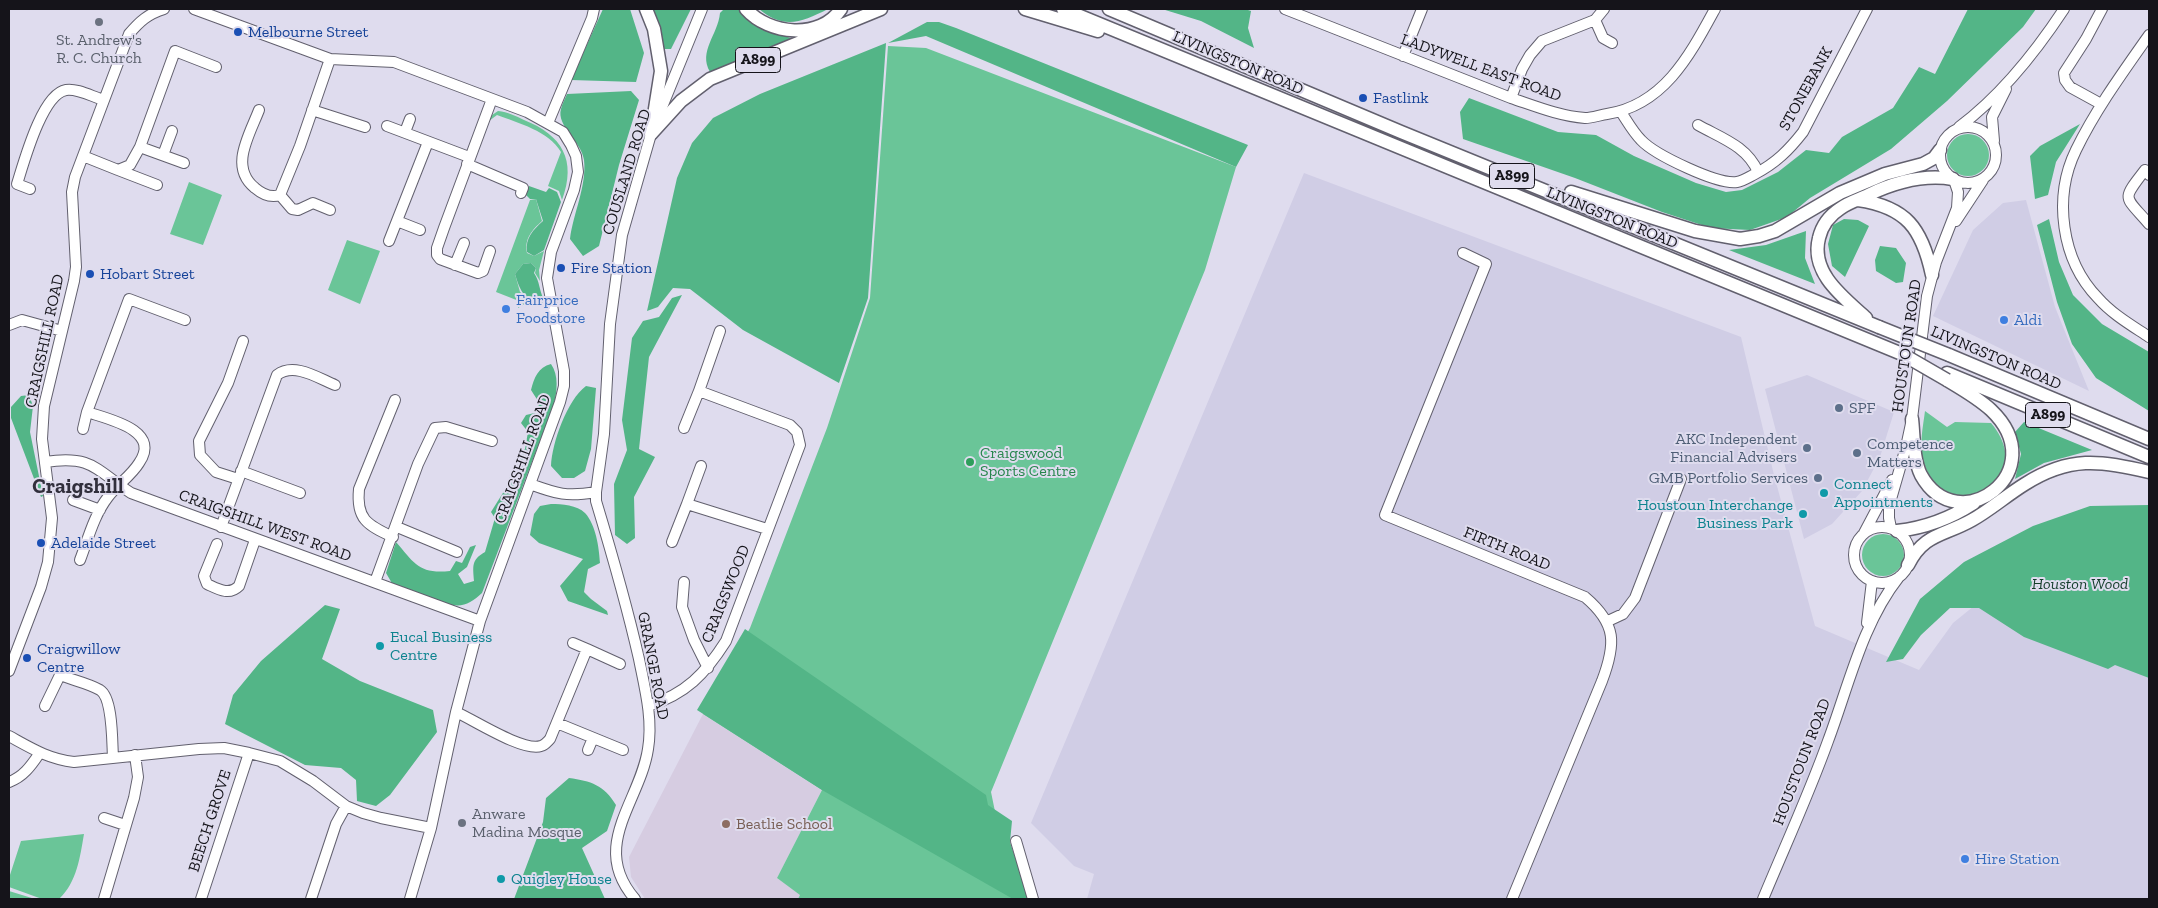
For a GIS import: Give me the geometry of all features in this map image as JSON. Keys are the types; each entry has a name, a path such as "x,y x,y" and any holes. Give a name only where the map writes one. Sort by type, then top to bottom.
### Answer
{"main road":[{"path":"646,9 654,29 661,71 651,134"},
{"name":"A899","path":"746,9 760,22 781,30 796,30 824,24 841,9"},
{"name":"A899","path":"651,134 681,101 710,79 881,9"},
{"name":"A899","path":"1025,9 1108,35 1158,47"},
{"name":"LIVINGSTON ROAD","path":"1063,9 1902,354 1947,376 2149,457"},
{"name":"LIVINGSTON ROAD","path":"1109,9 2149,439"},
{"name":"A899","path":"1117,9 1146,24"},
{"path":"1478,162 1695,231 1740,239 1774,231 1840,193 1885,174 1923,164 1934,158 1940,150"},
{"path":"1877,326 1833,287 1822,270 1817,253 1820,232 1825,223 1842,207 1890,186 1936,176 1953,180"},
{"path":"1858,200 1879,203 1892,208 1907,219 1918,234 1928,254 1932,275"},
{"path":"1894,530 1920,527 1947,518 2003,484 2011,467 2013,457 2012,446 2004,427 1992,411 1947,376"},
{"path":"1912,419 1920,473 1927,484 1937,494 1952,500 1963,502 1979,500"},
{"path":"1908,564 1915,551 1923,543 1971,521 2026,483 2053,469 2077,462 2093,461 2109,462 2149,472"}],"street":[{"name":"CRAIGSHILL ROAD","path":"9,671 41,587 48,562 52,518 42,439 44,406 74,287 76,267 72,192 83,156 129,34 139,22 151,13 164,9"},
{"name":"CRAIGSHILL ROAD","path":"194,9 216,12 330,58 394,62 492,99 548,123 563,132 576,156 578,172 548,265 548,278 564,372 564,386 556,416 480,621 456,712 431,828 410,899"},
{"path":"548,123 592,18 594,9"},
{"name":"COUSLAND ROAD","path":"596,492 604,434 610,324 618,254 629,204 651,134 702,9"},
{"name":"LADYWELL EAST ROAD","path":"1285,9 1511,98 1549,111 1586,118 1621,112 1654,95 1670,80 1695,46 1715,9"},
{"path":"1403,56 1422,9"},
{"path":"1511,98 1522,69 1530,55 1542,41 1595,20 1604,9"},
{"name":"STONEBANK","path":"1621,112 1640,140 1649,147 1677,163 1729,182 1739,182 1774,163 1789,150 1803,132 1867,9"},
{"path":"2013,78 1992,116 1996,163 1992,172 1983,180 1968,184 1953,180 1942,167 1940,150 1947,137 1970,119 2013,78 2040,46 2064,9"},
{"path":"2101,104 2070,87 2065,80 2064,72 2086,39 2102,9"},
{"path":"1595,20 1603,38 1612,42"},
{"path":"2148,334 2115,314 2091,291 2078,271 2064,230 2064,186 2075,151 2101,104 2149,35"},
{"path":"118,170 130,165 140,147 175,51 216,67"},
{"path":"280,195 330,58"},
{"path":"30,189 18,184 45,109 56,94 67,90 104,100"},
{"path":"490,251 483,271 478,273 440,259 437,255 437,248 468,160 492,99"},
{"path":"259,110 240,159 243,173 248,182 261,192 275,197 280,195"},
{"path":"312,110 365,128"},
{"path":"404,132 410,119"},
{"path":"1698,125 1745,152 1753,161 1758,172"},
{"path":"387,126 468,160 523,188 521,193"},
{"path":"1953,132 1969,127 1977,128 1985,132 1995,145"},
{"path":"163,155 172,131"},
{"path":"389,241 428,142"},
{"path":"140,147 184,163"},
{"path":"83,156 157,185"},
{"path":"2149,175 2145,170 2128,192 2128,200 2149,224"},
{"name":"HOUSTOUN ROAD","path":"1894,530 1889,506 1912,419 1924,311 1932,275 1957,208 1958,192 1953,180"},
{"name":"HOUSTOUN ROAD","path":"1948,233 1983,180"},
{"path":"280,195 292,209 298,210 313,203 330,210"},
{"path":"397,221 420,230"},
{"path":"456,265 464,243"},
{"name":"FIRTH ROAD","path":"1462,253 1486,264 1385,515 1585,597 1598,608 1608,622"},
{"path":"83,429 87,412 129,299 185,320"},
{"path":"9,324 22,320 62,331"},
{"path":"684,428 720,331"},
{"path":"243,341 228,383 200,441 200,455 216,472 239,475 300,493"},
{"path":"221,527 277,375 283,370 295,369 335,385"},
{"name":"CRAIGSWOOD","path":"648,706 669,699 686,688 708,668 726,641 800,445 797,432 790,425 698,391"},
{"path":"392,537 366,521 360,513 358,501 359,489 395,400"},
{"path":"80,560 100,510 118,484 139,464 145,448 142,437 134,429 87,412"},
{"path":"375,582 397,527 418,464 434,428 446,427 492,441"},
{"name":"CRAIGSHILL WEST ROAD","path":"45,462 67,458 90,463 131,493 480,621"},
{"path":"672,542 701,466"},
{"name":"HOUSTOUN ROAD","path":"1863,534 1901,466"},
{"path":"1512,899 1608,664 1612,648 1608,622 1624,614 1635,598 1681,479"},
{"path":"530,484 557,494 574,496 596,492"},
{"name":"GRANGE ROAD","path":"596,492 596,501 625,596 648,706 650,728 644,769 619,826 616,848 619,874 635,899"},
{"path":"73,500 100,510"},
{"name":"CRAIGSWOOD","path":"687,504 767,529"},
{"path":"397,527 457,552"},
{"path":"1876,527 1894,530 1907,542 1910,557 1908,564 1899,577 1886,583 1872,581 1859,571 1854,560 1855,548 1863,534 1876,527"},
{"path":"217,544 204,576 207,584 223,592 235,590 239,586 255,540"},
{"name":"HOUSTOUN ROAD","path":"1763,899 1828,742 1866,634 1878,609 1899,577"},
{"name":"HOUSTOUN ROAD","path":"1866,634 1872,581"},
{"name":"CRAIGSWOOD","path":"684,582 682,607 694,640 708,668"},
{"path":"573,643 620,664"},
{"path":"456,712 490,731 534,747 543,746 550,739 586,649"},
{"path":"45,706 60,674 101,691 107,698 109,707 113,758"},
{"path":"557,723 623,750"},
{"path":"9,736 39,754 56,760 74,762 224,748 249,753 280,761 313,781 346,806 380,818 431,828"},
{"path":"588,750 593,738"},
{"name":"BEECH GROVE","path":"201,899 249,753"},
{"path":"9,782 16,780 30,767 39,754"},
{"path":"104,899 134,798 138,777 135,755"},
{"path":"311,899 336,824 346,806"},
{"path":"104,818 125,825"},
{"path":"1016,841 1034,899"}],"shaded area":[{"path":"1304,173 1741,337 1774,475 1815,626 1919,670 1953,623 2058,538 2149,581 2149,899 1087,899 1094,874 1074,866 1031,823"},
{"path":"2026,200 2055,307 2089,391 1933,316 1973,230 2003,203"},
{"name":"Houstoun Interchange Business Park","path":"1807,375 1894,412 1880,457 1862,491 1832,524 1804,539 1765,389"},
{"name":"Beatlie School","path":"703,714 822,790 777,878 801,895 798,899 645,899 631,877 629,857"}],"green space":[{"path":"603,9 630,9 644,53 636,82 571,80"},
{"path":"652,9 691,9 671,49 664,49"},
{"path":"724,9 740,9 759,28 794,39 710,72 706,57 707,50 719,21 720,13"},
{"path":"759,9 828,9 801,20 785,22 768,16"},
{"path":"1162,9 1245,9 1251,11 1248,28 1254,48 1201,21"},
{"path":"1968,9 2036,9 2023,27 1947,101 1891,149 1810,198 1787,217 1750,230 1711,228 1463,139 1460,112 1469,98 1558,132 1596,135 1634,156 1696,183 1726,192 1742,190 1778,172 1806,150 1829,153 1842,137 1893,108 1919,67 1935,74"},
{"path":"927,22 939,22 956,28 1248,145 1236,167 926,36 888,43"},
{"path":"886,43 868,298 839,383 743,330 690,289 673,288 658,307 647,311 677,178 692,143 713,118 760,94"},
{"name":"Craigswood Sports Centre","path":"888,46 926,48 1236,167 1205,270 991,792 1013,899 798,899 800,895 777,878 822,790 703,714 750,628 827,428 870,298"},
{"path":"631,91 639,100 619,165 599,246 583,256 570,239 584,180 584,160 579,147 562,122 560,115 561,107 567,94"},
{"path":"498,111 512,114 537,126 557,141 567,161 568,173 562,200 559,191 548,186 561,152 556,145 541,133 497,115 489,121 489,117"},
{"path":"2080,124 2056,162 2048,195 2035,199 2030,156 2040,146"},
{"path":"1968,134 1983,140 1989,155 1983,170 1968,176 1953,170 1947,155 1953,140"},
{"path":"189,182 222,195 203,245 170,234"},
{"path":"529,186 546,192 549,188 557,192 561,202 544,250 534,256 527,252 527,243 533,231 543,221 536,199 530,199 526,195"},
{"path":"536,199 542,221 530,235 526,248 527,253 534,256 544,251 539,270 540,281 535,273 536,268 531,263 523,264 515,274 520,292 527,297 528,302 518,308 519,301 496,292 530,200"},
{"path":"1844,219 1858,220 1869,226 1845,277 1832,266 1828,244 1833,225"},
{"path":"2049,219 2059,262 2073,295 2102,324 2149,352 2149,411 2096,378 2072,344 2057,302 2037,225"},
{"path":"1806,231 1805,258 1815,284 1729,250 1766,245"},
{"path":"347,240 380,251 360,304 328,290"},
{"path":"1880,246 1896,248 1906,263 1903,282 1896,283 1876,271 1875,260"},
{"path":"531,263 536,268 534,273 544,300 541,305 530,300 524,294 515,274 523,264"},
{"path":"682,295 649,357 639,449 655,457 634,497 635,538 627,544 615,535 614,484 627,450 622,420 632,338 643,321 659,317 672,298"},
{"path":"551,364 556,378 554,404 482,593 468,603 452,605 393,585 386,573 396,542 418,566 440,572 450,571 456,561 462,563 470,547 476,545 467,567 458,574 464,584 474,581 475,561 485,552 495,518 491,512 506,488 519,452 525,449 528,432 521,423 526,415 539,412 538,401 531,390 534,381 540,370"},
{"path":"586,386 596,388 591,449 585,471 574,478 562,478 551,466 554,446 567,411"},
{"path":"29,395 33,406 30,432 43,496 41,497 11,418 11,407 21,396"},
{"path":"1925,411 1947,427 1955,422 1991,423 2004,445 2005,464 1997,480 1984,491 1967,495 1949,493 1934,481 1923,460 1921,448"},
{"path":"2024,422 2092,450 2044,463 2015,479 2021,454 2015,432"},
{"path":"551,504 578,508 589,518 598,543 600,563 588,569 584,592 607,611 608,615 568,601 560,586 583,559 539,543 530,535 534,514 540,506"},
{"name":"Houston Wood","path":"2149,505 2149,678 2115,665 2108,669 2024,637 1979,608 1950,608 1921,635 1903,659 1886,662 1920,599 1964,562 2033,526 2090,506"},
{"path":"1883,534 1898,540 1904,555 1898,570 1883,576 1868,570 1862,555 1868,540"},
{"path":"325,605 340,609 322,659 360,681 433,710 437,732 390,795 376,806 357,801 356,780 341,768 305,765 225,724 233,695 261,661"},
{"path":"745,629 986,795 988,805 1012,821 1010,842 1029,899 1013,899 822,790 697,710"},
{"path":"569,778 602,788 616,805 607,831 582,848 605,899 514,899 543,822 546,798"},
{"path":"84,834 74,877 59,899 42,899 9,887 9,878 21,841"},
{"path":"9,891 35,899 9,899"}],"place":[{"name":"St. Andrew's R. C. Church","path":"99,22"},
{"name":"Melbourne Street","path":"238,32"},
{"name":"Fastlink","path":"1363,98"},
{"name":"Fire Station","path":"561,268"},
{"name":"Hobart Street","path":"90,274"},
{"name":"Fairprice Foodstore","path":"506,309"},
{"name":"Aldi","path":"2004,320"},
{"name":"SPF","path":"1839,408"},
{"name":"AKC Independent Financial Advisers","path":"1807,448"},
{"name":"Competence Matters","path":"1857,453"},
{"name":"Craigswood Sports Centre","path":"970,462"},
{"name":"GMB Portfolio Services","path":"1818,478"},
{"name":"Connect Appointments","path":"1824,493"},
{"name":"Houstoun Interchange Business Park","path":"1803,514"},
{"name":"Adelaide Street","path":"41,543"},
{"name":"Eucal Business Centre","path":"380,646"},
{"name":"Craigwillow Centre","path":"27,658"},
{"name":"Anware Madina Mosque","path":"462,823"},
{"name":"Beatlie School","path":"726,824"},
{"name":"Hire Station","path":"1965,859"},
{"name":"Quigley House","path":"501,879"}],"district":[{"name":"Craigshill","path":"78,487"}]}
